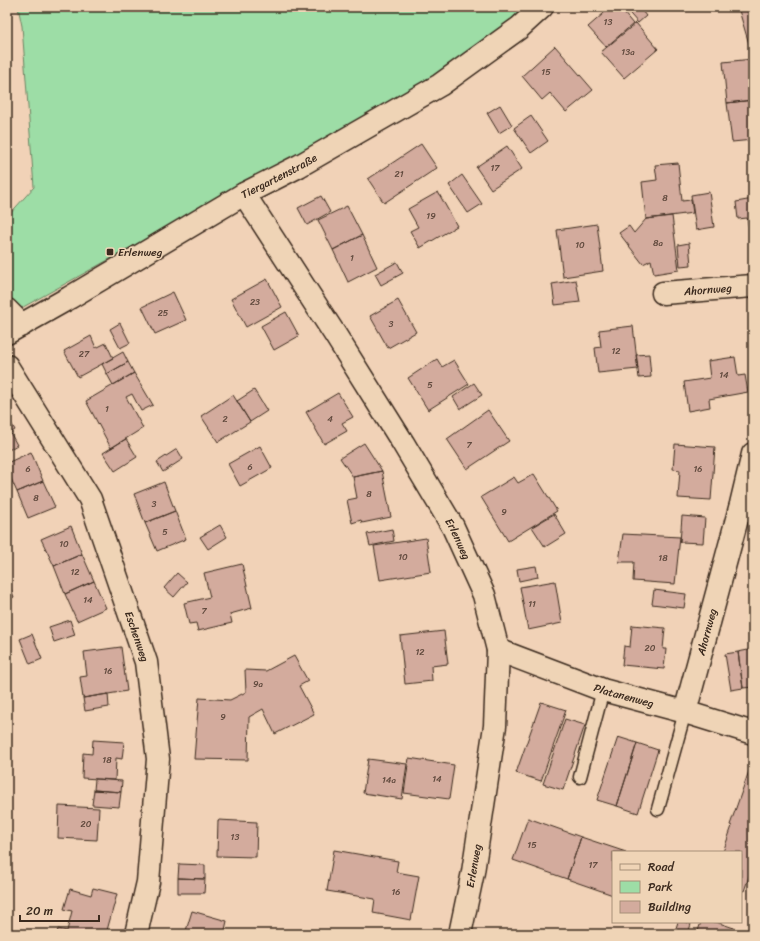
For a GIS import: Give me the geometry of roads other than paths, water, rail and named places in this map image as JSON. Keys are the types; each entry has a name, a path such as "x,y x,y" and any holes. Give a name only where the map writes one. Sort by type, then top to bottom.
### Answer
{"street":[{"name":"Tiergartenstraße","path":"12,323 244,194 299,166 440,85 519,28 542,7"},
{"name":"Erlenweg","path":"244,194 403,443 453,527 484,596 498,650 495,726 473,872 460,934"},
{"name":"Ahornweg","path":"663,293 753,286"},
{"name":"Eschenweg","path":"7,366 90,499 146,662 158,759 148,882 136,934"},
{"name":"Ahornweg","path":"685,712 753,454"},
{"name":"Platanenweg","path":"498,650 603,690 685,712 753,733"}],"lane":[{"path":"580,777 603,690"},
{"name":"Ahornweg","path":"658,809 685,712"}],"place":[{"name":"Erlenweg","path":"110,252"}]}
